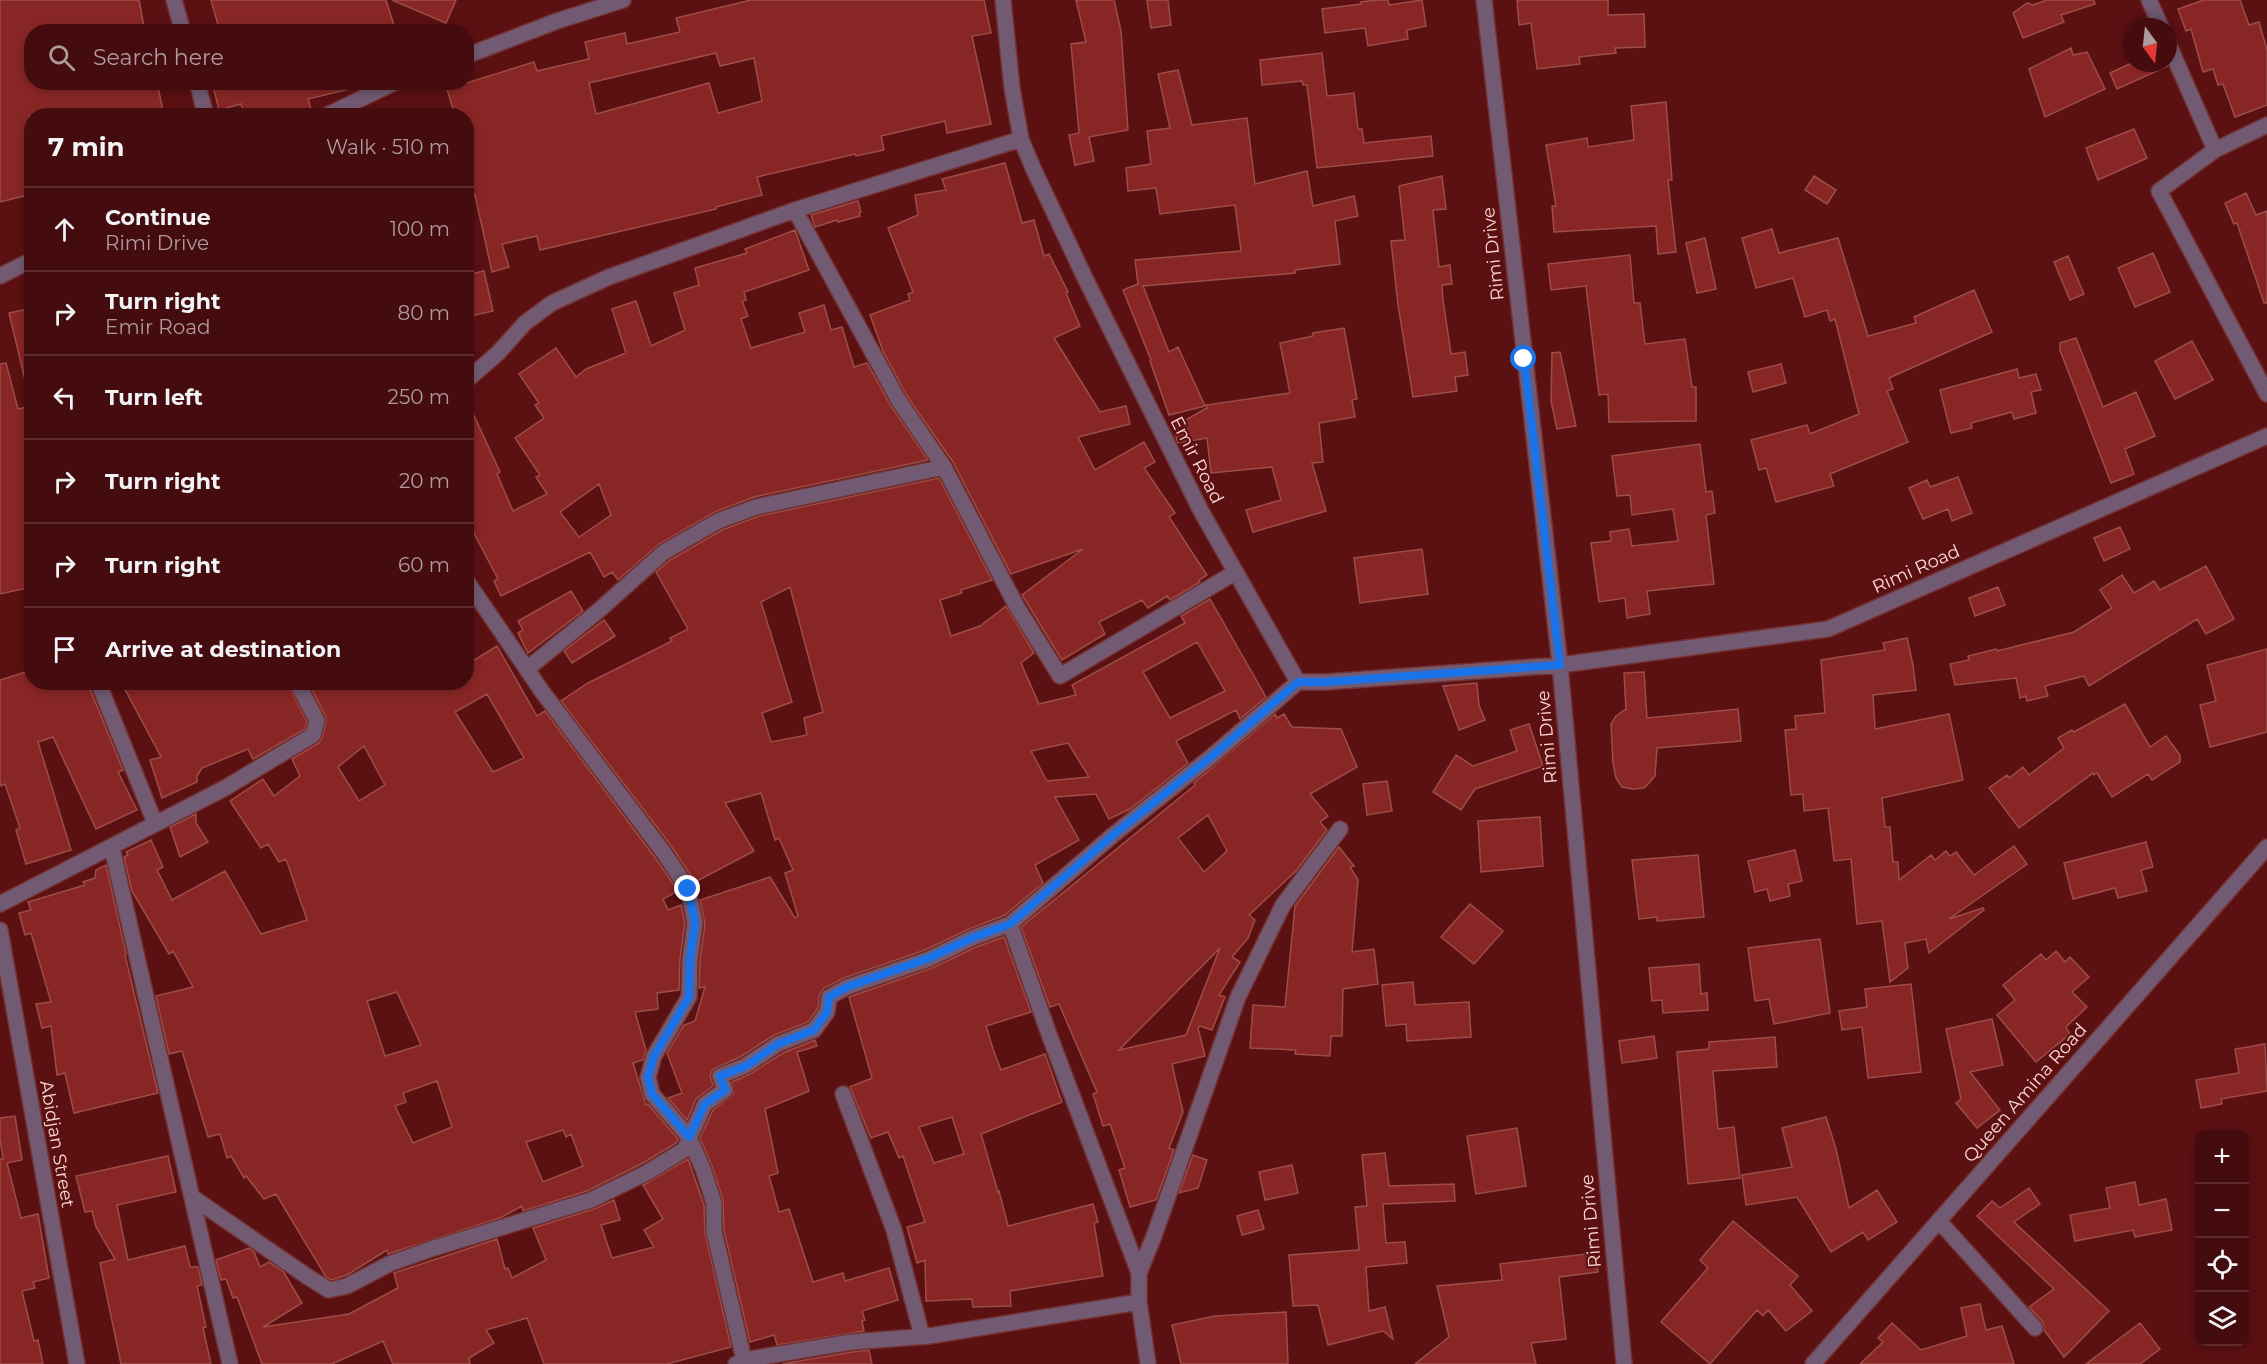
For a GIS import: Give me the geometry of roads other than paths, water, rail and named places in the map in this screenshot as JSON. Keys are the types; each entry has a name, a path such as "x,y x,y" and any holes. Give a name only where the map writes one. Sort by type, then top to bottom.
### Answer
{"street":[{"path":"174,0 181,24"},
{"path":"474,53 557,21 623,0"},
{"name":"Emir Road","path":"1003,0 1012,88 1022,139 1033,168 1090,289 1201,511 1298,682"},
{"name":"Rimi Drive","path":"1484,0 1560,665 1624,1364"},
{"path":"2149,0 2157,18"},
{"path":"2177,64 2215,150"},
{"path":"199,90 205,108"},
{"path":"342,108 379,90"},
{"path":"2267,125 2215,150 2159,191 2267,394"},
{"path":"474,374 498,353 525,323 552,303 609,277 795,210 1022,139"},
{"path":"795,210 899,401 944,467 1017,607 1060,676 1236,573"},
{"path":"0,276 24,264"},
{"name":"Rimi Road","path":"1560,665 1828,629 2267,436"},
{"path":"527,669 597,612 664,552 718,521 756,507 944,467"},
{"path":"474,592 527,669 664,853 688,889 695,923 690,959 689,997 654,1056 648,1077 652,1094 689,1137 714,1203 714,1231 740,1362 851,1342 922,1336 1139,1302"},
{"path":"192,1197 329,1290 347,1286 389,1264 431,1249 591,1200 648,1172 684,1150 705,1104 725,1090 720,1076 746,1066 778,1044 814,1030 827,1012 829,997 847,987 929,958 1010,924 1113,835 1212,756 1298,682 1560,665"},
{"path":"101,690 154,823"},
{"path":"0,904 225,788 313,735 317,721 301,690"},
{"path":"1139,1273 1238,997 1283,905 1340,829"},
{"name":"Queen Amina Road","path":"1813,1364 2267,847"},
{"path":"112,848 230,1364"},
{"path":"1010,924 1139,1273 1139,1302 1148,1364"},
{"name":"Abidjan Street","path":"0,930 3,966 77,1364"},
{"path":"843,1094 894,1230 922,1336"},
{"path":"1939,1221 2035,1328"}]}
